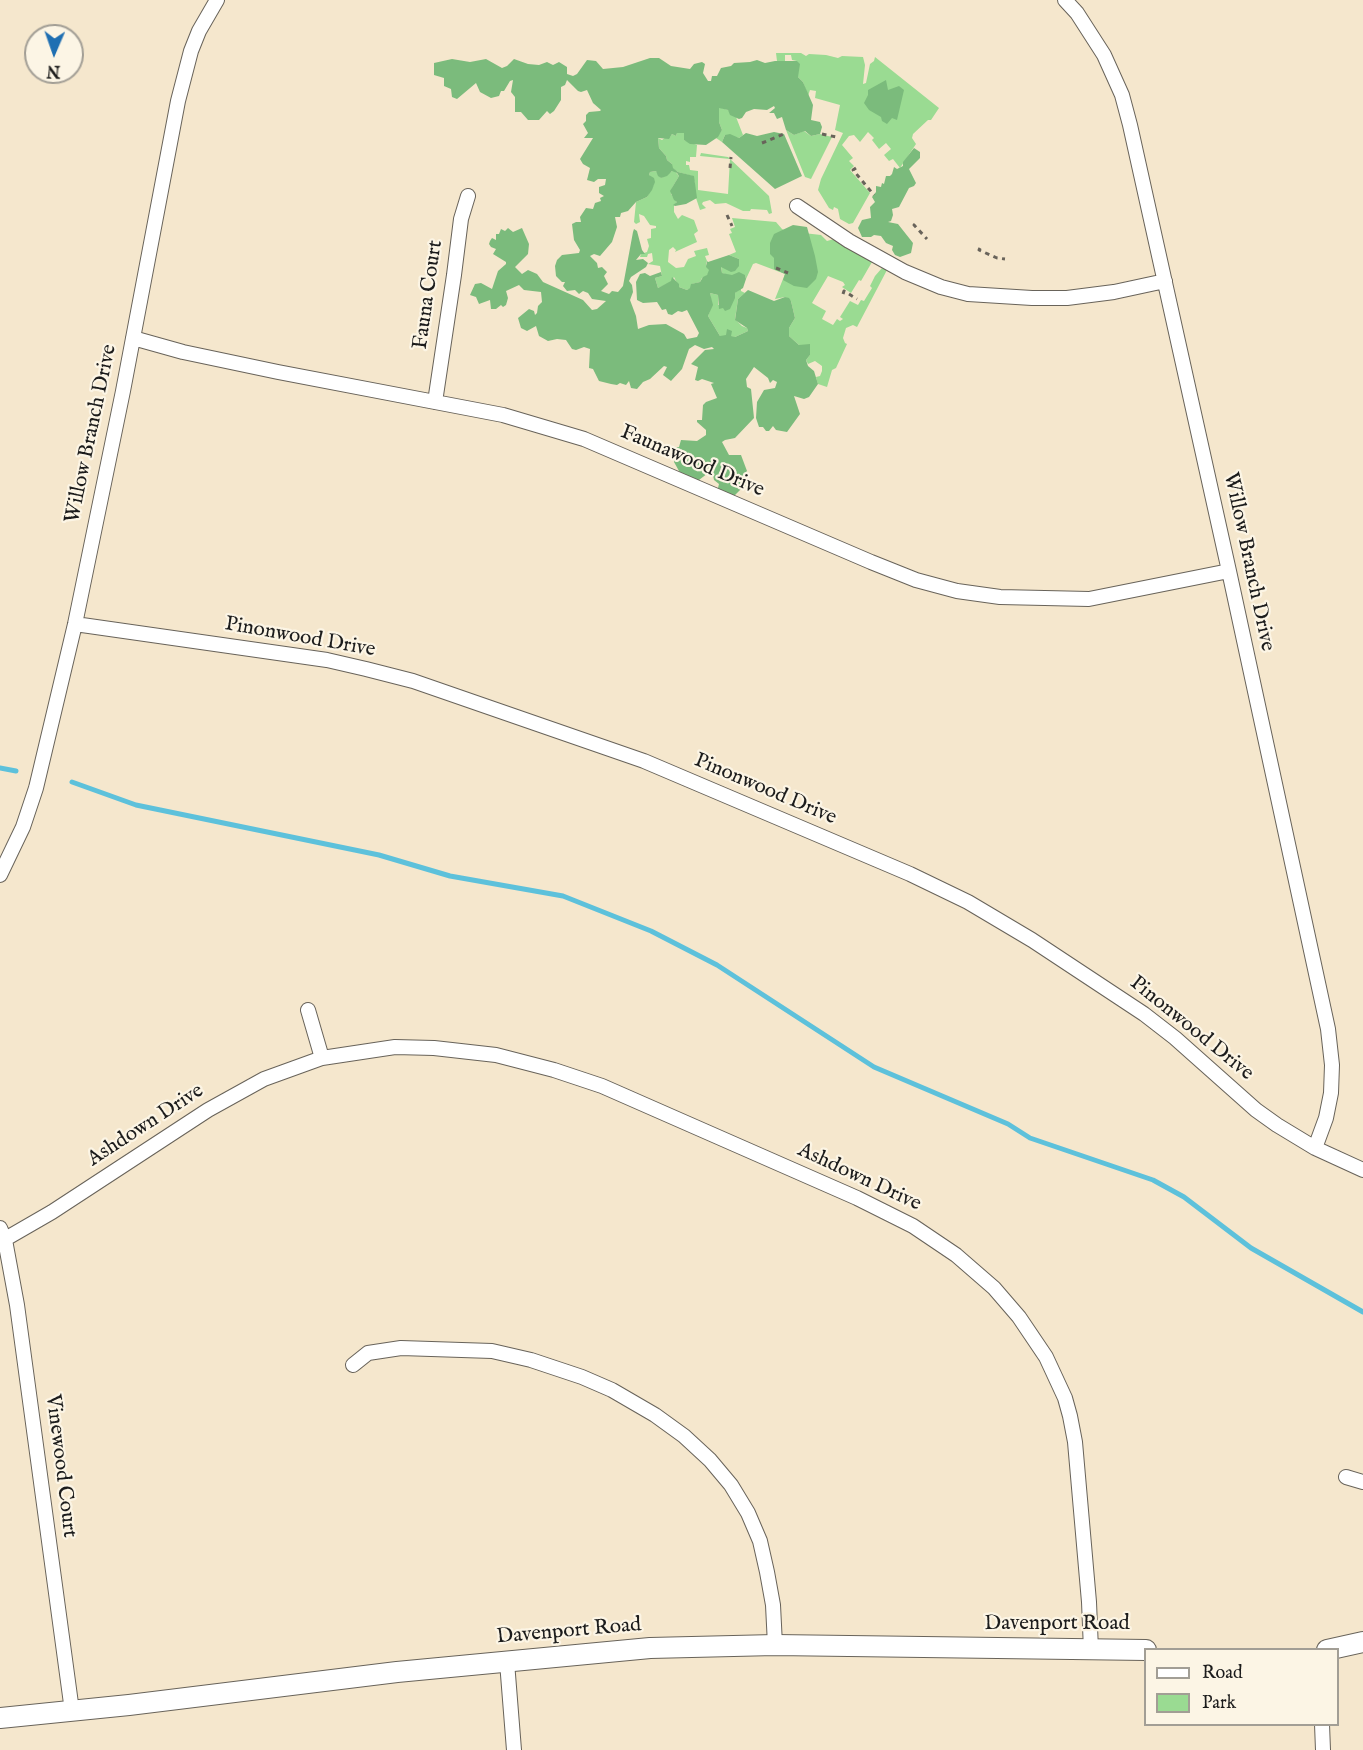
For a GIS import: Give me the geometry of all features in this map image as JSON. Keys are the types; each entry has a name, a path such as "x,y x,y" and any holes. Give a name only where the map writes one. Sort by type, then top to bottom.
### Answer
{"street":[{"name":"Willow Branch Drive","path":"0,875 23,827 36,788 75,624 178,101 191,51 199,31 217,0"},
{"name":"Willow Branch Drive","path":"1065,0 1077,13 1104,55 1122,95 1229,571 1328,1029 1332,1065 1331,1093 1326,1118 1315,1148"},
{"name":"Fauna Court","path":"435,402 460,219 468,196"},
{"path":"797,206 841,236 905,272 941,287 968,294 1067,298 1114,292 1165,281"},
{"name":"Faunawood Drive","path":"133,338 183,352 268,370 503,415 584,439 871,562 916,580 957,591 1000,597 1089,599 1229,571"},
{"name":"Pinonwood Drive","path":"75,624 327,660 366,669 413,681 644,761 910,874 968,902 1051,952 1144,1014 1175,1038 1256,1110 1277,1125 1315,1148 1363,1170"},
{"path":"308,1010 322,1058"},
{"name":"Ashdown Drive","path":"2,1237 52,1212 207,1110 264,1079 322,1058 395,1047 434,1048 496,1055 554,1070 602,1086 857,1198 913,1226 956,1255 994,1288 1019,1317 1046,1357 1065,1398 1075,1442 1091,1650"},
{"name":"Vinewood Court","path":"2,1237 26,1368 72,1711"},
{"path":"353,1365 368,1353 401,1348 492,1351 531,1360 582,1377 612,1390 655,1415 684,1436 710,1460 731,1485 748,1513 760,1541 767,1572 776,1645"},
{"path":"1346,1477 1363,1482"},
{"path":"1336,1648 1363,1642"},
{"name":"Davenport Road","path":"0,1718 397,1672 650,1648 776,1645 1144,1650"},
{"path":"507,1662 514,1750"},
{"path":"1322,1726 1323,1750"}],"path":[{"path":"762,143 784,134"},
{"path":"822,134 836,137"},
{"path":"730,168 731,157"},
{"path":"856,168 853,170 874,195"},
{"path":"727,215 732,226"},
{"path":"915,224 927,239"},
{"path":"980,248 980,250 1005,259"},
{"path":"776,268 788,273"},
{"path":"843,294 844,291 857,298"}],"green space":[{"path":"776,53 826,55 838,58 842,56 863,57 865,65 863,84 866,83 870,64 875,57 939,108 931,120 928,120 913,134 912,138 916,144 900,168 893,159 889,161 884,155 891,149 886,143 879,149 868,132 860,142 854,135 849,136 842,145 853,158 849,161 854,166 850,170 870,193 853,223 849,224 840,219 838,209 829,208 818,190 843,133 835,130 840,105 815,98 816,91 810,90 808,96 803,82 798,77 797,61 792,60 791,55 785,55 785,62 777,61"},
{"path":"650,58 659,58 671,66 690,69 694,64 702,62 705,64 703,73 708,81 711,81 712,76 717,76 721,68 734,63 757,60 765,63 797,61 800,64 798,77 803,82 813,105 811,120 820,122 822,127 820,134 811,136 805,131 794,135 786,130 782,117 777,119 774,113 769,113 775,108 774,106 767,110 754,109 746,112 739,119 730,115 728,110 719,108 719,122 722,130 718,137 706,145 690,144 684,140 684,133 677,133 676,136 672,134 669,139 658,138 659,148 673,168 678,172 694,176 697,198 686,204 673,205 677,202 670,191 679,176 677,173 672,171 661,178 656,171 650,172 649,175 654,178 655,182 647,197 636,202 628,211 621,213 620,217 615,217 617,227 612,242 600,256 594,254 590,256 597,263 598,268 602,267 607,272 604,276 608,284 601,291 609,294 612,291 618,292 623,286 634,229 637,231 645,254 641,254 636,260 643,259 648,263 629,281 633,292 630,300 638,329 649,325 666,324 684,334 687,339 697,337 699,333 687,310 678,311 672,315 668,314 666,309 662,310 657,302 643,303 637,300 636,282 640,274 645,273 650,276 661,272 662,276 655,278 658,288 671,281 672,277 679,287 687,290 691,284 700,282 707,275 709,270 706,267 707,261 729,255 739,259 739,266 731,272 721,267 722,273 732,275 739,272 745,275 746,279 743,288 735,293 730,309 725,311 723,308 719,309 718,295 710,293 713,305 708,316 720,336 726,335 727,329 732,331 731,336 735,337 748,331 735,320 738,299 748,290 774,301 785,297 791,301 795,318 789,328 789,336 799,345 810,344 810,355 806,360 808,366 814,371 818,384 809,397 804,399 794,396 800,414 787,432 776,430 773,426 766,431 763,427 759,427 756,418 757,402 764,390 775,388 777,382 773,380 770,383 768,378 754,367 746,379 747,387 751,389 754,418 735,438 722,442 729,455 741,455 747,471 745,474 750,483 748,487 744,486 734,496 720,491 712,470 699,480 684,480 674,462 674,448 679,447 681,440 697,441 706,435 706,430 697,420 702,420 703,405 717,398 711,384 714,383 702,379 695,380 698,367 691,364 705,350 714,349 712,347 704,349 695,345 689,349 682,369 671,381 663,375 667,367 664,366 637,389 631,388 629,381 626,385 611,384 599,381 593,369 589,368 590,349 584,347 572,349 566,340 548,341 539,336 536,326 527,331 521,328 518,318 529,309 534,311 535,315 537,313 538,306 542,302 541,292 524,290 519,285 506,291 508,298 506,305 503,307 501,305 496,309 491,309 490,300 479,304 476,297 470,295 475,284 481,283 492,289 498,271 506,264 493,254 496,249 489,244 492,238 496,240 496,234 499,234 501,229 505,231 508,228 513,232 522,228 529,244 528,254 515,267 522,274 528,270 537,274 543,282 583,300 592,310 597,309 606,301 592,299 588,293 583,291 579,294 575,290 567,291 563,286 565,282 556,276 555,266 562,255 579,253 580,250 574,240 572,224 581,222 580,217 586,208 593,209 595,203 601,201 600,198 604,196 599,193 599,187 605,185 606,179 598,179 594,182 587,180 590,168 580,159 593,138 584,138 588,133 583,124 586,121 586,115 589,112 601,110 593,103 587,90 578,91 567,80 561,87 561,100 554,111 550,114 547,111 539,120 528,120 521,112 515,112 515,97 511,92 513,80 499,96 491,98 480,92 476,83 457,99 452,97 451,89 444,86 444,78 434,75 434,63 452,59 470,62 486,59 502,68 514,59 539,65 547,62 553,65 559,62 567,67 567,74 573,76 587,60 596,61 603,69 623,67"},
{"path":"886,80 888,90 899,86 904,90 897,120 892,118 887,124 864,103 868,90"},
{"path":"719,107 728,110 736,117 743,135 739,138 725,135 722,142 716,138 722,130 719,122"},
{"path":"786,130 794,135 804,131 811,136 820,134 832,137 811,179 805,177"},
{"path":"774,132 784,134 802,176 775,189 722,142 725,135 730,134 739,138 746,133 757,136"},
{"path":"677,133 684,133 684,140 697,145 696,157 690,157 690,162 686,161 686,165 689,165 690,170 698,171 698,190 728,194 730,159 700,156 701,153 728,157 769,196 772,213 769,214 767,210 743,211 726,203 715,204 710,200 703,202 706,208 700,210 692,176 672,168 672,164 659,148 658,138 662,140 672,134 676,136"},
{"path":"914,148 920,152 920,158 909,169 916,183 909,188 899,207 892,209 893,215 891,221 888,222 898,224 913,243 911,253 900,257 895,255 892,250 893,246 886,243 881,236 862,237 858,228 862,220 871,218 870,207 875,202 872,197 876,192 876,186 881,187 882,183 884,184 886,176 892,174 894,167 897,169 903,166 903,162"},
{"path":"674,170 679,176 671,194 677,202 674,205 674,212 678,219 682,215 694,220 698,231 694,234 697,242 675,252 673,247 669,250 668,262 676,268 684,267 688,259 696,256 694,251 707,248 709,255 705,256 710,271 700,282 692,284 687,290 679,287 674,277 671,282 658,288 655,278 662,276 660,266 648,264 653,261 652,253 647,257 640,257 641,254 647,252 649,246 647,239 651,238 651,229 656,226 650,225 644,216 639,214 640,222 636,224 634,222 636,202 647,197 654,184 649,175 650,172 656,171 661,178"},
{"path":"732,218 776,222 786,231 821,235 827,241 834,239 872,262 851,293 842,287 845,285 843,282 828,276 812,303 826,311 822,319 833,325 837,319 840,321 843,319 840,317 850,301 858,305 861,300 864,301 872,288 870,286 875,276 882,268 887,270 857,327 853,325 846,328 843,338 847,344 836,368 832,370 827,387 818,384 816,377 820,376 822,366 815,361 808,364 806,360 810,355 810,345 799,345 789,336 789,328 795,318 791,301 785,297 775,299 785,274 756,263 753,264 746,279 745,275 731,276 722,273 721,266 736,269 739,259 729,255 736,252 729,234 732,233 730,229 735,227"},
{"path":"793,225 807,227 815,256 818,272 816,279 807,288 794,286 783,280 785,274 774,269 774,258 770,254 770,243 774,234"},
{"path":"741,288 741,291 745,293 738,299 735,319 748,331 735,337 720,336 708,316 712,305 710,293 718,295 718,305 731,305 735,293"}],"waterway":[{"path":"0,768 16,771"},
{"path":"72,782 136,805 379,855 450,876 563,896 651,931 717,965 874,1067 1008,1124 1030,1138 1153,1180 1184,1197 1251,1248 1363,1312"}]}
